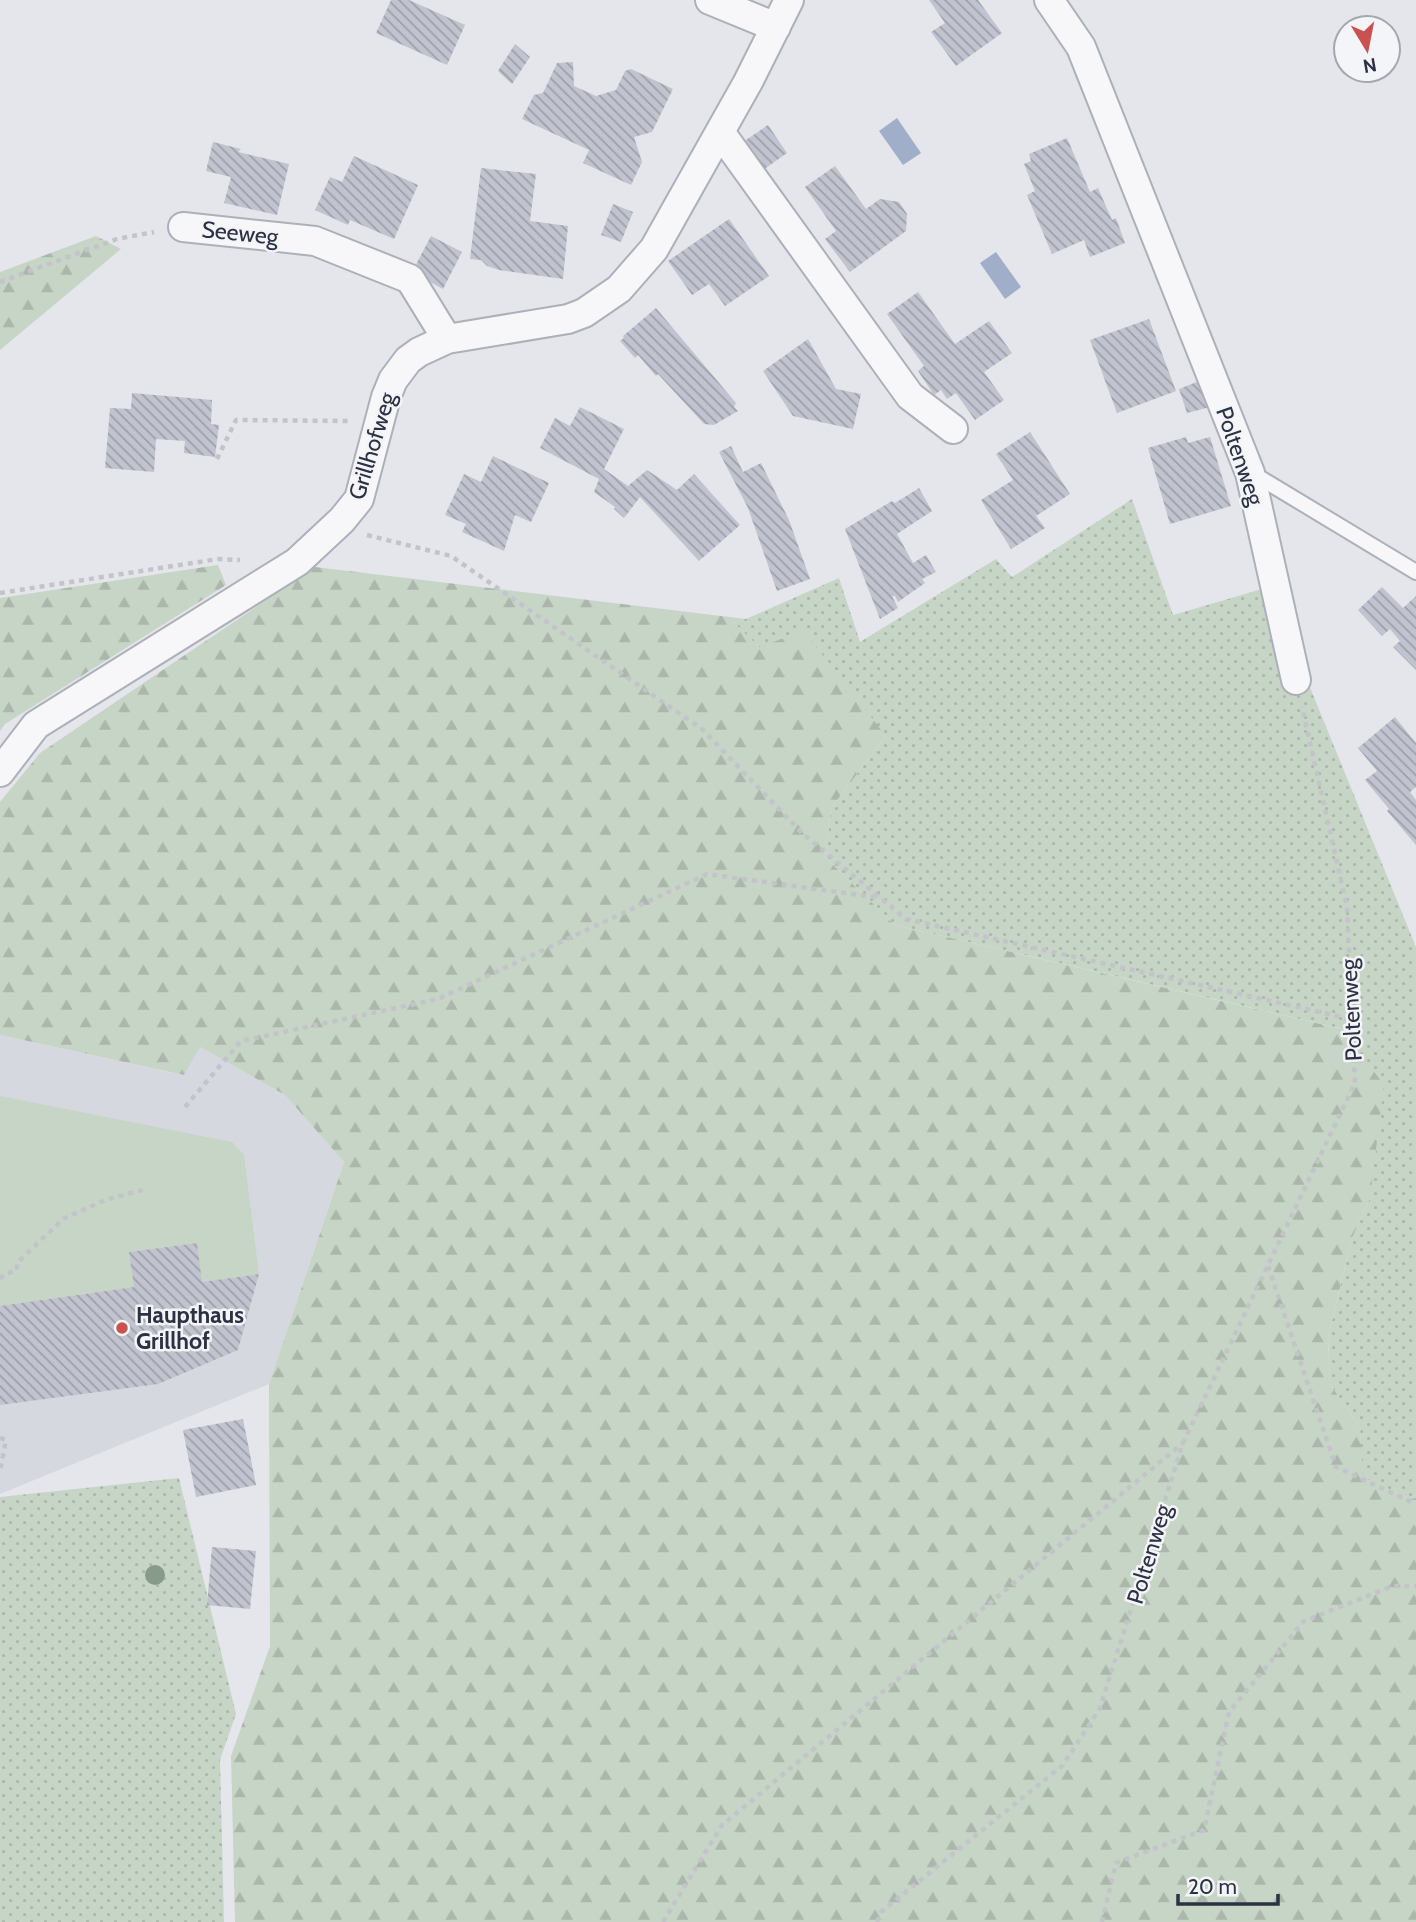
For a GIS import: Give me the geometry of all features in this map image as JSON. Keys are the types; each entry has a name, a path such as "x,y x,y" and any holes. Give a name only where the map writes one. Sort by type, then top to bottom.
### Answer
{"street":[{"path":"710,0 776,27"},
{"name":"Grillhofweg","path":"0,772 36,724 297,562 351,511 359,499 386,397 401,368 419,352 447,339 568,320 607,299 631,277 654,249 789,0"},
{"name":"Poltenweg","path":"1049,0 1081,47 1250,473 1296,680"},
{"path":"720,131 910,396 953,429"},
{"name":"Seeweg","path":"183,227 314,241 410,279 447,339"}],"lane":[{"path":"1250,473 1416,572"}],"path":[{"name":"Seeweg","path":"0,282 117,239 183,227"},
{"path":"217,459 236,420 380,422"},
{"path":"335,527 451,556 702,729 803,834 906,919 1351,1019"},
{"path":"0,593 218,559 244,560"},
{"name":"Poltenweg","path":"877,1922 881,1912 1063,1765 1100,1708 1184,1443 1355,1083 1347,907 1296,680"},
{"path":"185,1107 241,1041 438,999 706,874 881,898"},
{"path":"0,1279 5,1274 16,1271 18,1262 63,1219 104,1200 146,1189"},
{"path":"1268,1265 1336,1467 1416,1504"},
{"path":"0,1438 6,1440 0,1471"},
{"path":"663,1922 722,1825 1184,1443"},
{"path":"1102,1922 1116,1863 1204,1830 1229,1712 1304,1621 1393,1586 1416,1586"}],"shaded area":[{"path":"0,1035 183,1075 200,1047 285,1095 344,1162 269,1384 0,1494"}],"green space":[{"path":"96,236 121,249 0,350 0,272"},
{"path":"1132,499 1173,615 1269,587 1416,947 1416,1498 1410,1499 1362,1477 1360,1427 1330,1384 1328,1337 1352,1238 1370,1198 1343,1029 895,925 825,857 831,808 886,736 759,647 731,620 746,619 839,578 860,642 996,559 1012,577"},
{"path":"218,565 226,585 5,724 0,731 0,598"},
{"path":"315,567 746,619 732,621 759,647 804,631 886,736 831,808 825,857 895,925 1342,1029 1384,1085 1370,1198 1352,1238 1328,1337 1330,1384 1360,1427 1363,1477 1410,1499 1416,1498 1416,1922 235,1922 231,1756 270,1646 269,1384 344,1162 285,1095 200,1047 184,1075 0,1035 0,802 40,753"},
{"path":"0,1096 232,1142 244,1155 259,1274 202,1282 196,1243 129,1252 134,1287 0,1306"},
{"path":"179,1478 236,1714 220,1760 224,1922 0,1922 0,1497"}],"water":[{"path":"897,118 921,153 903,165 879,131"},
{"path":"996,252 1021,287 1005,299 980,263"}],"building":[{"path":"391,0 409,0 465,25 447,65 376,33"},
{"path":"929,0 978,0 1002,33 956,66 931,32 945,23"},
{"path":"515,44 530,57 512,84 498,71"},
{"path":"573,62 574,86 596,96 616,90 625,71 631,69 673,89 652,132 634,137 642,162 631,185 583,163 589,150 522,119 534,95 543,93 557,63"},
{"path":"768,125 787,153 763,170 743,142"},
{"path":"1067,138 1090,192 1098,188 1112,220 1116,218 1125,243 1090,257 1084,240 1052,254 1027,195 1035,191 1024,164 1031,161 1029,154"},
{"path":"213,142 241,149 238,152 289,164 277,215 224,203 231,177 206,171"},
{"path":"354,156 418,185 394,239 350,220 348,225 315,210 330,177 342,182"},
{"path":"835,166 866,209 880,199 899,202 907,214 906,231 850,272 825,239 836,231 805,187"},
{"path":"481,168 536,174 530,221 568,226 563,279 499,270 487,266 481,260 470,259"},
{"path":"613,204 633,212 621,242 601,235"},
{"path":"729,219 769,276 725,306 709,284 692,295 668,261"},
{"path":"431,236 462,252 443,289 412,272"},
{"path":"918,292 955,344 989,321 1012,353 984,372 1004,400 975,420 956,393 947,399 941,390 934,395 918,371 924,366 887,314"},
{"path":"656,308 736,403 734,407 738,411 714,425 704,424 658,374 656,376 638,355 635,358 620,341"},
{"path":"1149,319 1176,391 1117,413 1090,340"},
{"path":"808,339 836,389 861,394 853,429 793,416 763,371"},
{"path":"1204,379 1214,406 1187,413 1179,389"},
{"path":"132,393 212,400 211,424 219,425 215,457 184,453 185,441 156,439 154,472 105,468 110,408 131,409"},
{"path":"580,407 624,429 604,469 628,486 647,470 677,490 694,474 740,525 699,561 640,497 624,518 615,507 594,492 599,479 540,448 555,418 570,426"},
{"path":"1030,432 1070,494 1036,516 1045,528 1011,549 981,500 1013,480 996,454"},
{"path":"1186,437 1188,443 1210,437 1231,506 1170,524 1148,448"},
{"path":"731,446 743,472 761,463 789,520 810,579 777,591 748,508 719,452"},
{"path":"493,456 549,483 531,522 515,515 504,551 462,532 466,524 445,515 464,474 481,482"},
{"path":"919,488 932,511 897,534 913,563 926,555 936,572 922,579 925,583 898,602 895,596 892,596 898,608 880,619 845,529"},
{"path":"1382,587 1403,608 1416,596 1416,670 1393,647 1400,641 1390,629 1382,636 1358,610"},
{"path":"1395,717 1416,743 1416,787 1410,792 1416,800 1416,845 1365,780 1377,771 1358,748"},
{"name":"Haupthaus Grillhof","path":"197,1243 202,1282 259,1274 238,1350 158,1384 0,1405 0,1306 134,1287 129,1252"},
{"path":"243,1419 256,1485 196,1497 183,1430"},
{"path":"212,1547 256,1551 250,1609 207,1605"}],"place":[{"name":"Haupthaus Grillhof","path":"122,1328"}]}
